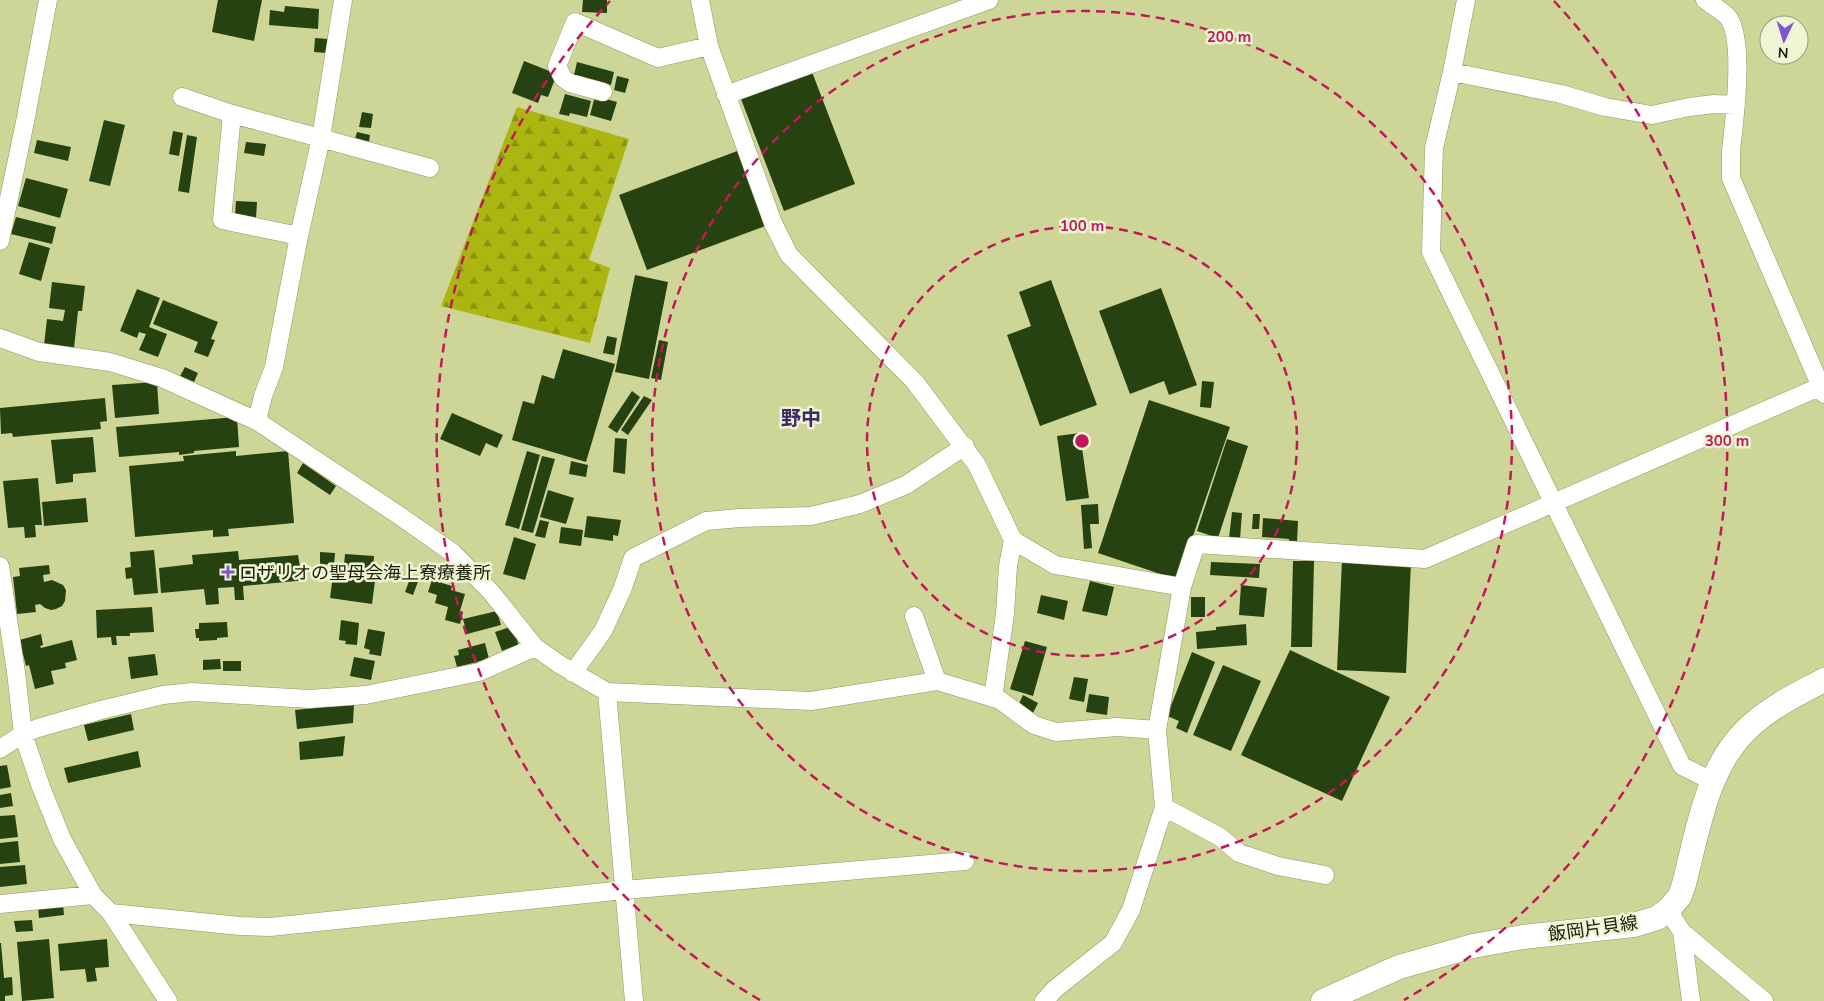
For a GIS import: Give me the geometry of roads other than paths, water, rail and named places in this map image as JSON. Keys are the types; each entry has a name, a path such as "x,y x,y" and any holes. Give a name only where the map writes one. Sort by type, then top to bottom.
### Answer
{"main road":[{"name":"飯岡片貝線","path":"1323,1001 1399,967 1473,946 1524,937 1634,925 1657,918 1668,910 1680,896 1712,781 1734,744 1754,723 1777,706 1824,680"}],"street":[{"path":"0,242 48,0"},
{"path":"257,421 263,396 274,367 299,236 321,138 343,0"},
{"path":"700,0 709,46 726,95 774,223 789,255 915,382 965,446 977,465 1013,540 1055,564 1182,587"},
{"path":"726,95 990,0"},
{"path":"1466,0 1452,72 1434,148 1432,252 1682,766 1712,781"},
{"path":"1044,1001 1055,989 1113,943 1131,910 1164,807 1157,730 1182,587 1196,544 1425,559 1823,388 1731,178 1731,152 1736,105 1736,37 1727,16 1705,0"},
{"path":"603,92 570,83 563,78 557,66 575,22 658,58 709,46"},
{"path":"1452,72 1561,94 1605,107 1652,115 1714,104 1736,105"},
{"path":"182,98 232,114 430,168"},
{"path":"232,114 222,220 299,236"},
{"path":"0,338 39,352 110,362 162,378 257,421 397,514 452,554 491,592 535,647 573,673 607,692 811,701 937,680 1000,700 1034,725 1056,732 1117,727 1157,730"},
{"path":"573,673 603,631 622,590 633,558 706,522 740,518 811,516 860,504 906,485 965,446"},
{"path":"993,698 1005,614 1008,566 1013,540"},
{"path":"0,566 23,734 40,787 62,839 93,895 111,913 168,1001"},
{"path":"914,616 937,680"},
{"path":"0,749 23,734 101,710 172,694 192,692 310,699 366,695 479,672 535,647"},
{"path":"607,692 634,1001"},
{"path":"1164,807 1220,837 1239,853 1278,866 1325,875"},
{"path":"111,913 240,926 270,927 624,890 965,860"},
{"path":"0,904 93,895"},
{"path":"1668,910 1682,932 1764,1001"},
{"path":"1682,932 1691,1001"}],"place":[{"name":"ロザリオの聖母会海上寮療養所","path":"228,572"}],"district":[{"name":"野中","path":"801,417"}]}
